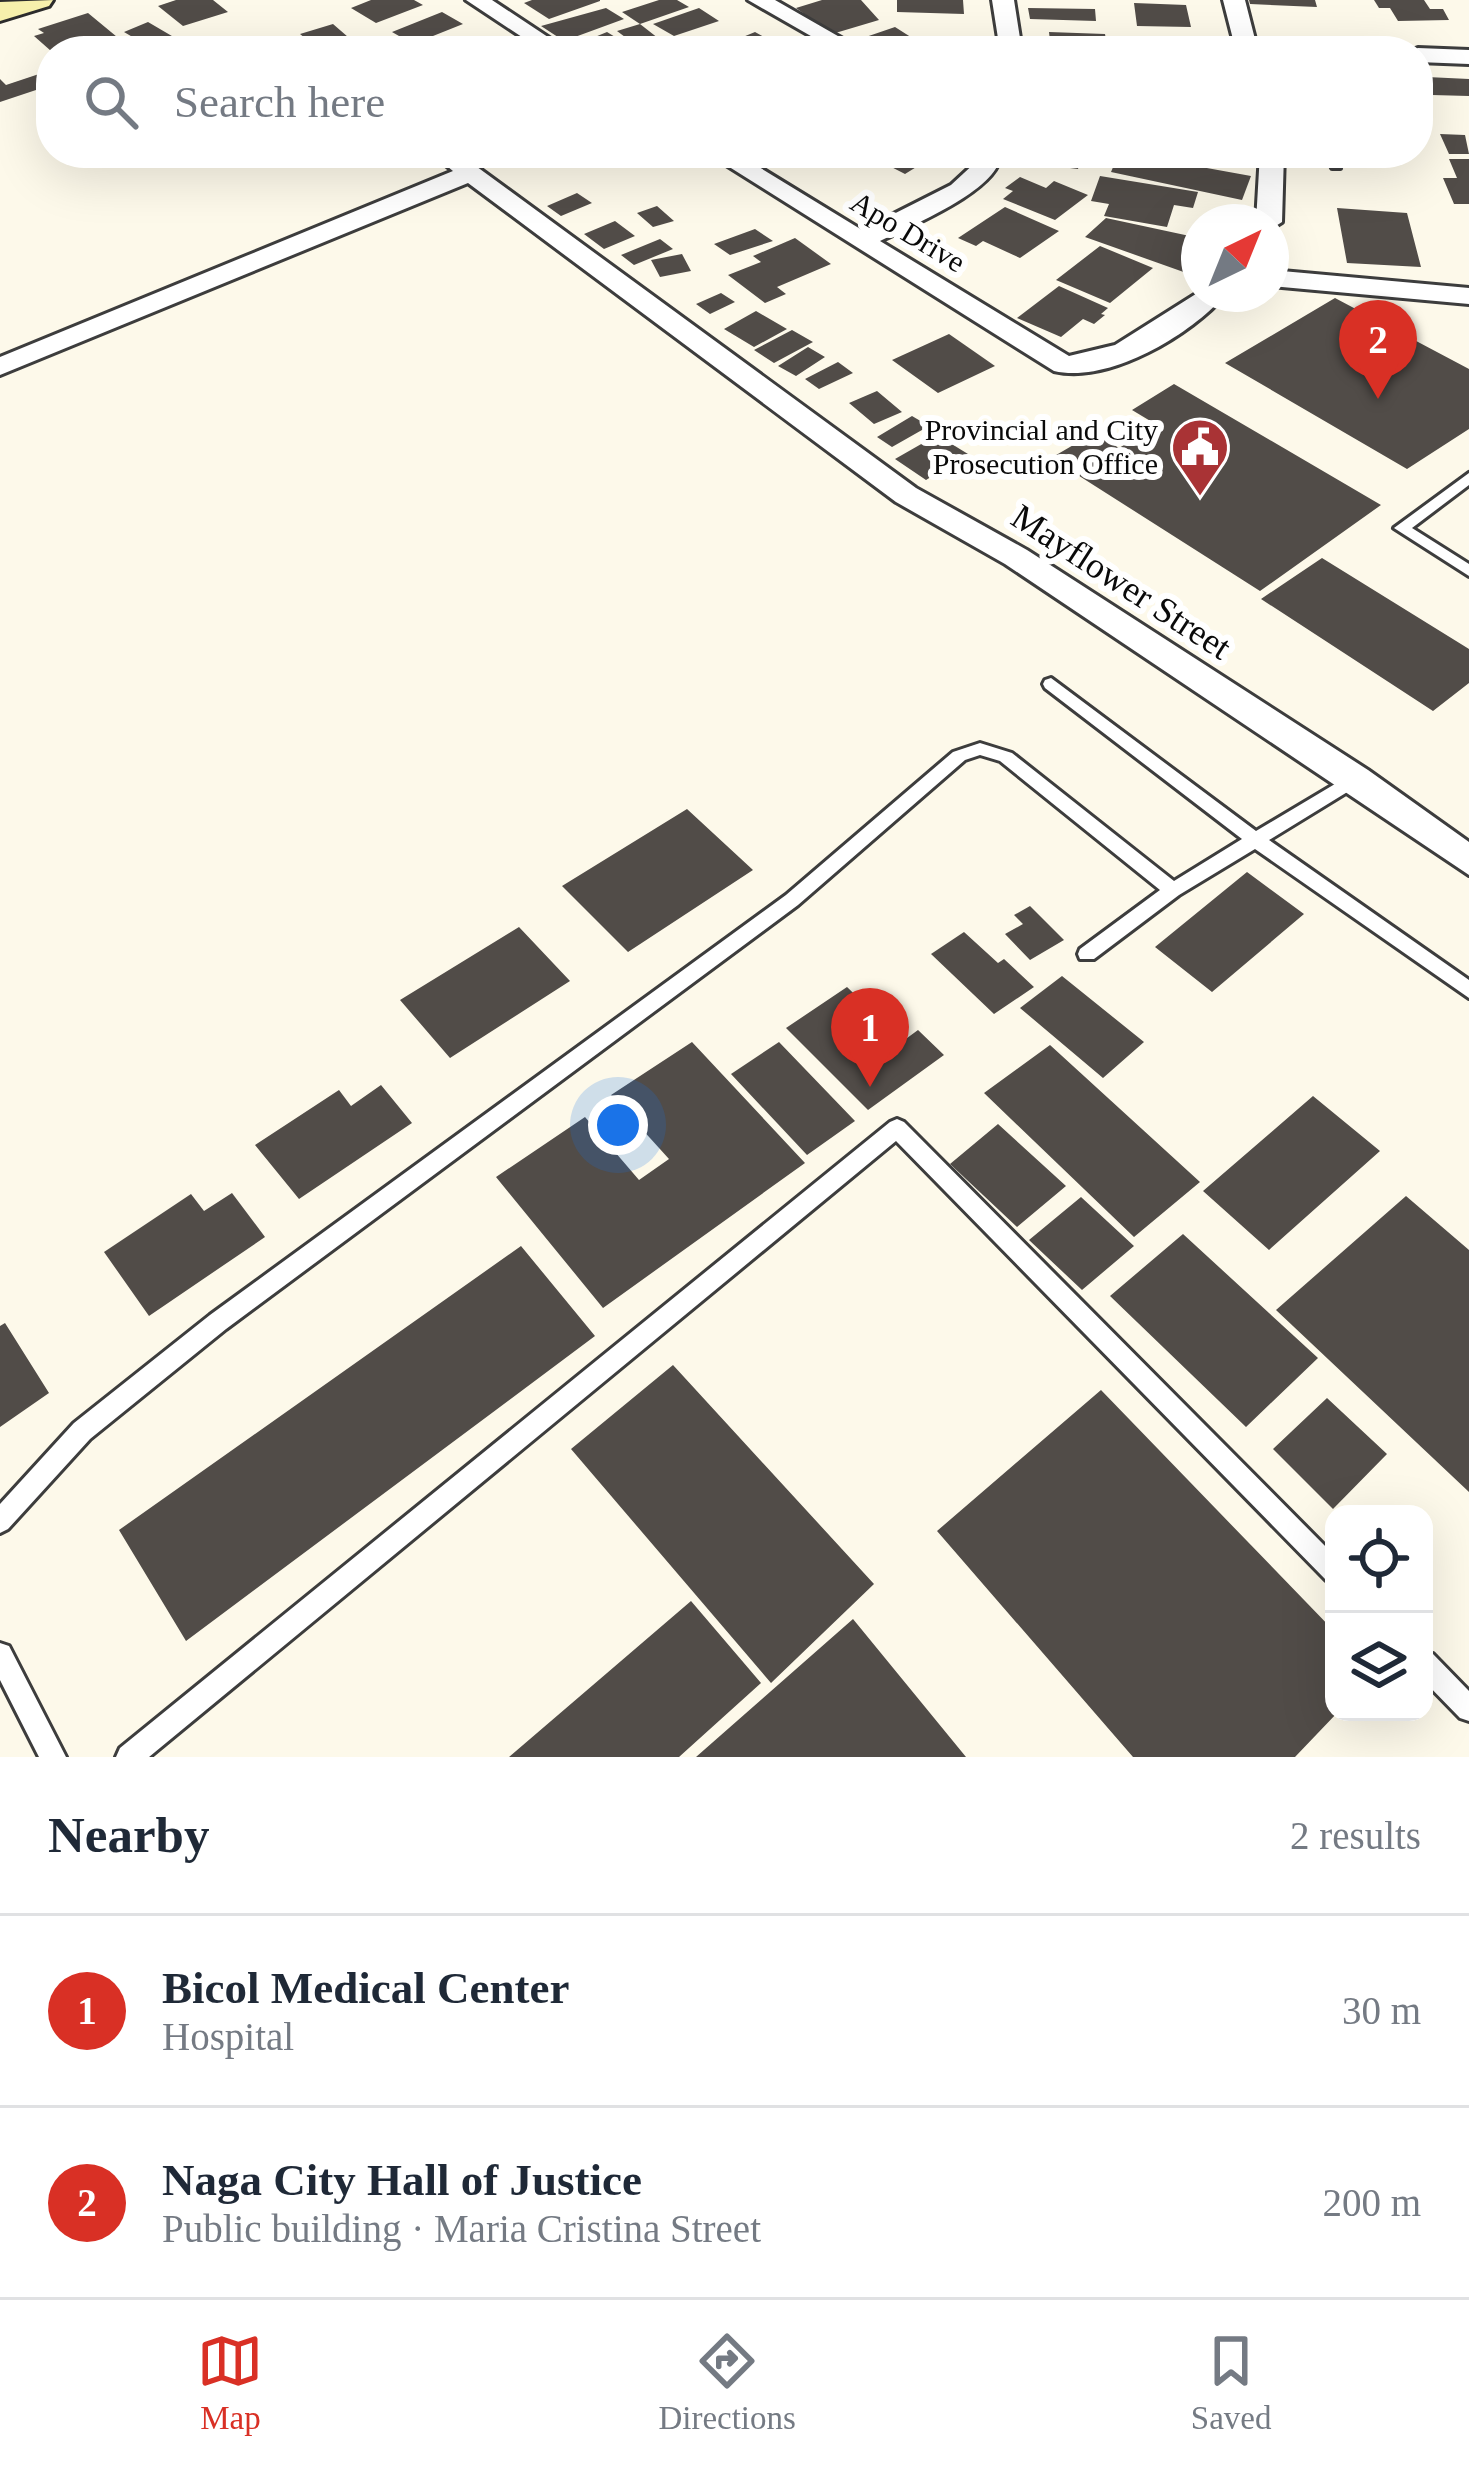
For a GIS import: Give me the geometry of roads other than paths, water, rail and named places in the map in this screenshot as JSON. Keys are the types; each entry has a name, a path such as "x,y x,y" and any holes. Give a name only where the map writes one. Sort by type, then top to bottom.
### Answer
{"street":[{"path":"0,12 38,0"},
{"path":"477,0 534,36"},
{"path":"760,0 826,36"},
{"path":"1004,0 1009,36"},
{"path":"1234,0 1243,36"},
{"path":"1433,56 1469,57"},
{"name":"Mayflower Street","path":"463,168 906,495 1016,557 1356,779 1469,861"},
{"name":"Apo Drive","path":"743,168 1064,365 1093,365 1146,343 1188,312"},
{"path":"860,242 960,190 984,168"},
{"path":"1270,204 1271,168"},
{"path":"0,367 470,173"},
{"path":"1289,280 1469,296"}],"lane":[{"path":"1469,478 1402,528 1469,571"},
{"path":"1051,684 1258,842 1469,990"},
{"path":"0,1520 82,1431 218,1322 792,900 958,756 980,749 1006,757 1173,890"},
{"path":"1087,954 1173,890 1356,779"},
{"path":"129,1757 897,1128 1325,1563"},
{"path":"0,1655 52,1757"},
{"path":"1433,1672 1469,1709"}],"place":[{"name":"Naga City Hall of Justice","path":"1378,399"},
{"name":"Provincial and City Prosecution Office","path":"1200,498"},
{"name":"Bicol Medical Center","path":"870,1087"}]}
